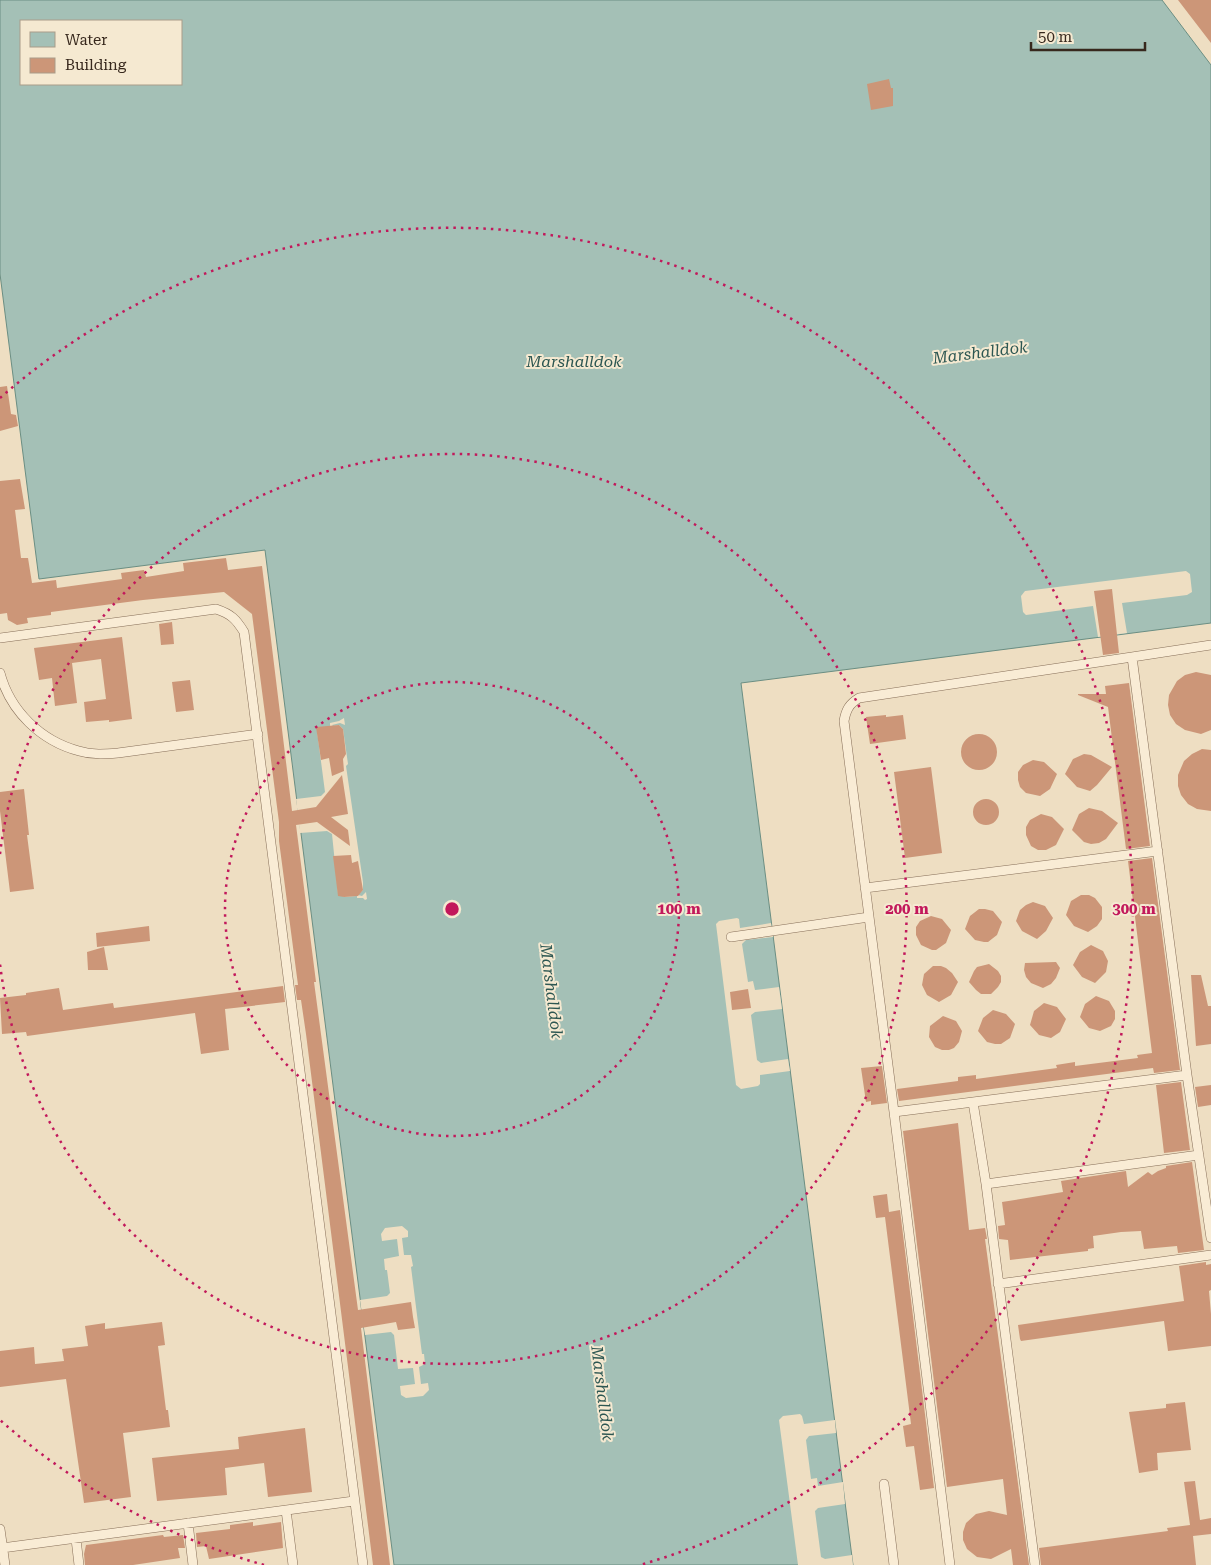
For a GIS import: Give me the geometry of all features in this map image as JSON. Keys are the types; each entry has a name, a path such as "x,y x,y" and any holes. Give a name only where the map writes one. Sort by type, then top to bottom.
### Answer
{"lane":[{"path":"0,638 216,609 228,613 244,632 363,1565"},
{"path":"950,1565 844,721 846,710 852,702 859,698 1132,658 1211,644"},
{"path":"1132,658 1187,1075 1211,1238"},
{"path":"0,674 13,705 26,720 39,732 59,743 80,751 118,754 258,734"},
{"path":"865,888 1158,850"},
{"path":"731,937 869,917"},
{"path":"894,1112 1187,1075"},
{"path":"973,1102 986,1184 1035,1565"},
{"path":"986,1184 1200,1155"},
{"path":"998,1284 1211,1255"},
{"path":"884,1484 894,1565"},
{"path":"2,1548 354,1501"},
{"path":"286,1510 293,1565"},
{"path":"188,1523 193,1565"},
{"path":"0,1529 5,1565"},
{"path":"76,1539 79,1565"}],"water":[{"name":"Marshalldok","path":"0,0 1162,0 1211,65 1211,623 741,683 853,1565 394,1565 265,550 39,579 0,274"}],"pier":[{"path":"1186,571 1190,574 1192,592 1187,595 1122,603 1127,633 1098,637 1093,606 1026,615 1023,612 1021,596 1025,591"},
{"path":"344,718 345,725 340,723 332,725 339,725 343,729 348,764 346,766 363,882 363,890 358,895 362,896 366,892 367,899 365,900 357,898 357,896 344,897 338,893 332,834 327,831 300,833 296,799 321,796 325,792 317,731 318,728 330,727 330,723"},
{"path":"739,919 740,928 771,923 773,937 746,940 742,944 748,982 753,981 755,990 779,987 782,1009 755,1012 751,1015 757,1060 761,1063 788,1059 790,1071 760,1075 760,1084 758,1086 741,1089 736,1085 716,924 719,921"},
{"path":"402,1226 408,1231 408,1237 402,1238 404,1255 411,1255 422,1354 424,1354 425,1364 419,1367 421,1384 428,1383 429,1390 423,1396 406,1398 401,1395 400,1386 415,1384 413,1368 398,1369 394,1335 391,1332 365,1335 360,1300 387,1296 390,1293 384,1259 399,1256 397,1239 382,1241 381,1234 385,1228"},
{"path":"800,1414 804,1424 835,1420 836,1433 809,1436 806,1440 811,1479 817,1478 818,1486 843,1482 845,1504 818,1508 815,1511 821,1557 825,1559 852,1555 853,1565 798,1565 779,1420 783,1416"}],"building":[{"path":"1178,0 1211,0 1211,43"},
{"path":"889,79 891,88 893,88 893,106 871,110 867,84"},
{"path":"7,386 11,414 16,415 18,426 0,431 0,387"},
{"path":"20,479 25,509 15,510 21,558 28,558 32,583 56,580 57,588 122,579 121,573 144,570 146,577 184,571 183,563 226,558 228,570 262,566 292,811 316,807 342,775 348,814 331,817 348,830 350,846 317,822 296,825 316,982 314,982 358,1310 411,1302 415,1328 398,1330 396,1322 361,1328 390,1565 373,1565 306,1034 301,1000 297,1000 295,985 298,985 252,614 224,592 51,612 51,615 27,618 28,623 17,625 8,620 7,613 0,614 0,481"},
{"path":"1112,589 1119,653 1103,655 1094,591"},
{"path":"172,622 174,644 161,645 159,624"},
{"path":"122,637 132,719 86,722 84,702 106,699 101,659 72,663 77,703 55,706 52,678 39,680 34,648"},
{"path":"1196,672 1211,675 1211,730 1201,734 1185,730 1176,724 1170,715 1168,705 1169,695 1177,681 1185,675"},
{"path":"190,680 194,710 176,712 172,682"},
{"path":"1129,683 1150,846 1126,849 1108,707 1078,694 1106,694 1105,686"},
{"path":"886,715 886,717 903,715 906,739 870,744 866,717"},
{"path":"339,725 343,729 346,754 343,759 344,771 332,776 329,758 321,760 316,727"},
{"path":"979,734 991,740 997,752 991,764 979,770 967,764 961,752 967,740"},
{"path":"1202,749 1211,750 1211,811 1197,809 1188,804 1181,795 1178,786 1178,775 1184,761"},
{"path":"1084,754 1091,755 1112,767 1090,791 1077,787 1065,774 1073,759"},
{"path":"1033,760 1044,762 1057,774 1050,789 1040,796 1026,793 1020,787 1018,780 1018,772 1023,765"},
{"path":"931,767 942,853 905,858 894,772"},
{"path":"24,789 29,835 27,835 34,889 10,892 0,811 0,792"},
{"path":"986,799 995,803 999,812 995,821 986,825 977,821 973,812 977,803"},
{"path":"1089,808 1102,811 1118,823 1106,839 1099,843 1091,844 1084,842 1072,830 1079,814"},
{"path":"1041,814 1052,817 1064,829 1056,845 1046,850 1038,850 1031,846 1026,835 1026,827 1030,820"},
{"path":"351,855 352,863 358,861 363,890 358,896 338,896 333,856"},
{"path":"1152,858 1180,1070 1154,1073 1153,1068 899,1101 897,1089 958,1081 958,1077 976,1075 976,1079 1057,1068 1056,1065 1075,1062 1075,1066 1138,1058 1137,1055 1152,1053 1128,861"},
{"path":"1081,895 1089,895 1095,898 1102,907 1102,919 1097,926 1088,932 1074,926 1066,915 1071,901"},
{"path":"1033,902 1045,906 1053,918 1046,931 1037,939 1022,931 1016,921 1020,910"},
{"path":"979,909 993,911 1002,922 997,935 988,942 975,940 965,929 970,916"},
{"path":"931,916 942,919 951,930 946,943 936,950 921,945 916,935 916,927 920,921"},
{"path":"149,926 150,941 97,947 96,933"},
{"path":"1091,945 1103,951 1108,961 1106,972 1095,983 1082,977 1073,965 1080,952"},
{"path":"104,947 108,970 88,970 87,952"},
{"path":"1056,962 1060,968 1056,978 1051,984 1043,988 1031,983 1026,977 1025,963"},
{"path":"989,964 998,971 1001,976 1001,982 991,994 981,994 969,982 977,967"},
{"path":"933,966 946,968 958,982 951,995 939,1002 927,995 922,985 924,974"},
{"path":"1191,975 1201,975 1208,1006 1211,1006 1211,1044 1196,1046"},
{"path":"283,986 285,1002 225,1009 229,1050 201,1054 195,1013 27,1036 26,1032 2,1034 0,998 26,995 26,993 59,988 63,1010 113,1003 114,1008"},
{"path":"748,989 751,1008 732,1010 730,992"},
{"path":"1096,996 1109,1001 1115,1011 1115,1019 1111,1026 1100,1031 1089,1028 1080,1017 1085,1004"},
{"path":"1044,1003 1057,1007 1066,1019 1060,1032 1051,1038 1039,1035 1030,1025 1034,1011"},
{"path":"993,1010 1006,1014 1015,1024 1010,1038 1001,1044 987,1042 978,1031 983,1018"},
{"path":"943,1016 956,1021 962,1031 959,1042 954,1048 949,1050 935,1047 929,1037 930,1026"},
{"path":"882,1066 887,1103 871,1105 871,1101 866,1102 861,1068"},
{"path":"1181,1082 1190,1150 1164,1153 1156,1085"},
{"path":"1211,1085 1211,1105 1198,1107 1195,1087"},
{"path":"958,1123 969,1230 985,1228 987,1239 985,1239 1029,1565 1013,1565 1011,1549 991,1559 977,1557 967,1549 963,1540 966,1523 976,1514 989,1511 1007,1515 1003,1479 947,1487 903,1131"},
{"path":"1192,1162 1204,1250 1178,1253 1177,1246 1144,1249 1141,1231 1121,1232 1093,1236 1094,1248 1088,1249 1088,1251 1010,1260 1008,1240 999,1239 998,1226 1005,1225 1002,1202 1063,1192 1061,1181 1126,1171 1128,1187 1148,1172 1152,1175 1166,1168 1166,1166"},
{"path":"887,1194 889,1212 900,1210 934,1488 920,1490 914,1446 906,1447 903,1426 911,1424 885,1217 876,1218 873,1196"},
{"path":"1206,1262 1206,1265 1211,1264 1211,1290 1209,1291 1211,1346 1168,1351 1164,1321 1021,1341 1020,1339 1018,1325 1184,1301 1179,1266"},
{"path":"162,1322 165,1345 158,1346 170,1427 123,1433 131,1497 84,1503 66,1379 0,1387 0,1351 34,1347 35,1364 64,1361 62,1349 88,1346 85,1326 105,1323 105,1329"},
{"path":"1185,1402 1191,1450 1157,1453 1158,1470 1139,1473 1129,1412 1166,1408 1166,1404"},
{"path":"305,1428 312,1492 268,1497 264,1463 225,1468 227,1495 157,1501 152,1458 239,1449 238,1437"},
{"path":"1195,1481 1200,1520 1211,1518 1211,1534 1193,1536 1196,1565 1041,1565 1039,1548 1168,1531 1167,1528 1190,1525 1184,1482"},
{"path":"253,1522 253,1526 281,1522 283,1548 209,1559 206,1546 197,1547 196,1533 230,1529 230,1525"},
{"path":"163,1535 164,1537 183,1535 185,1548 178,1548 180,1558 133,1565 85,1565 84,1554 86,1545"}]}
